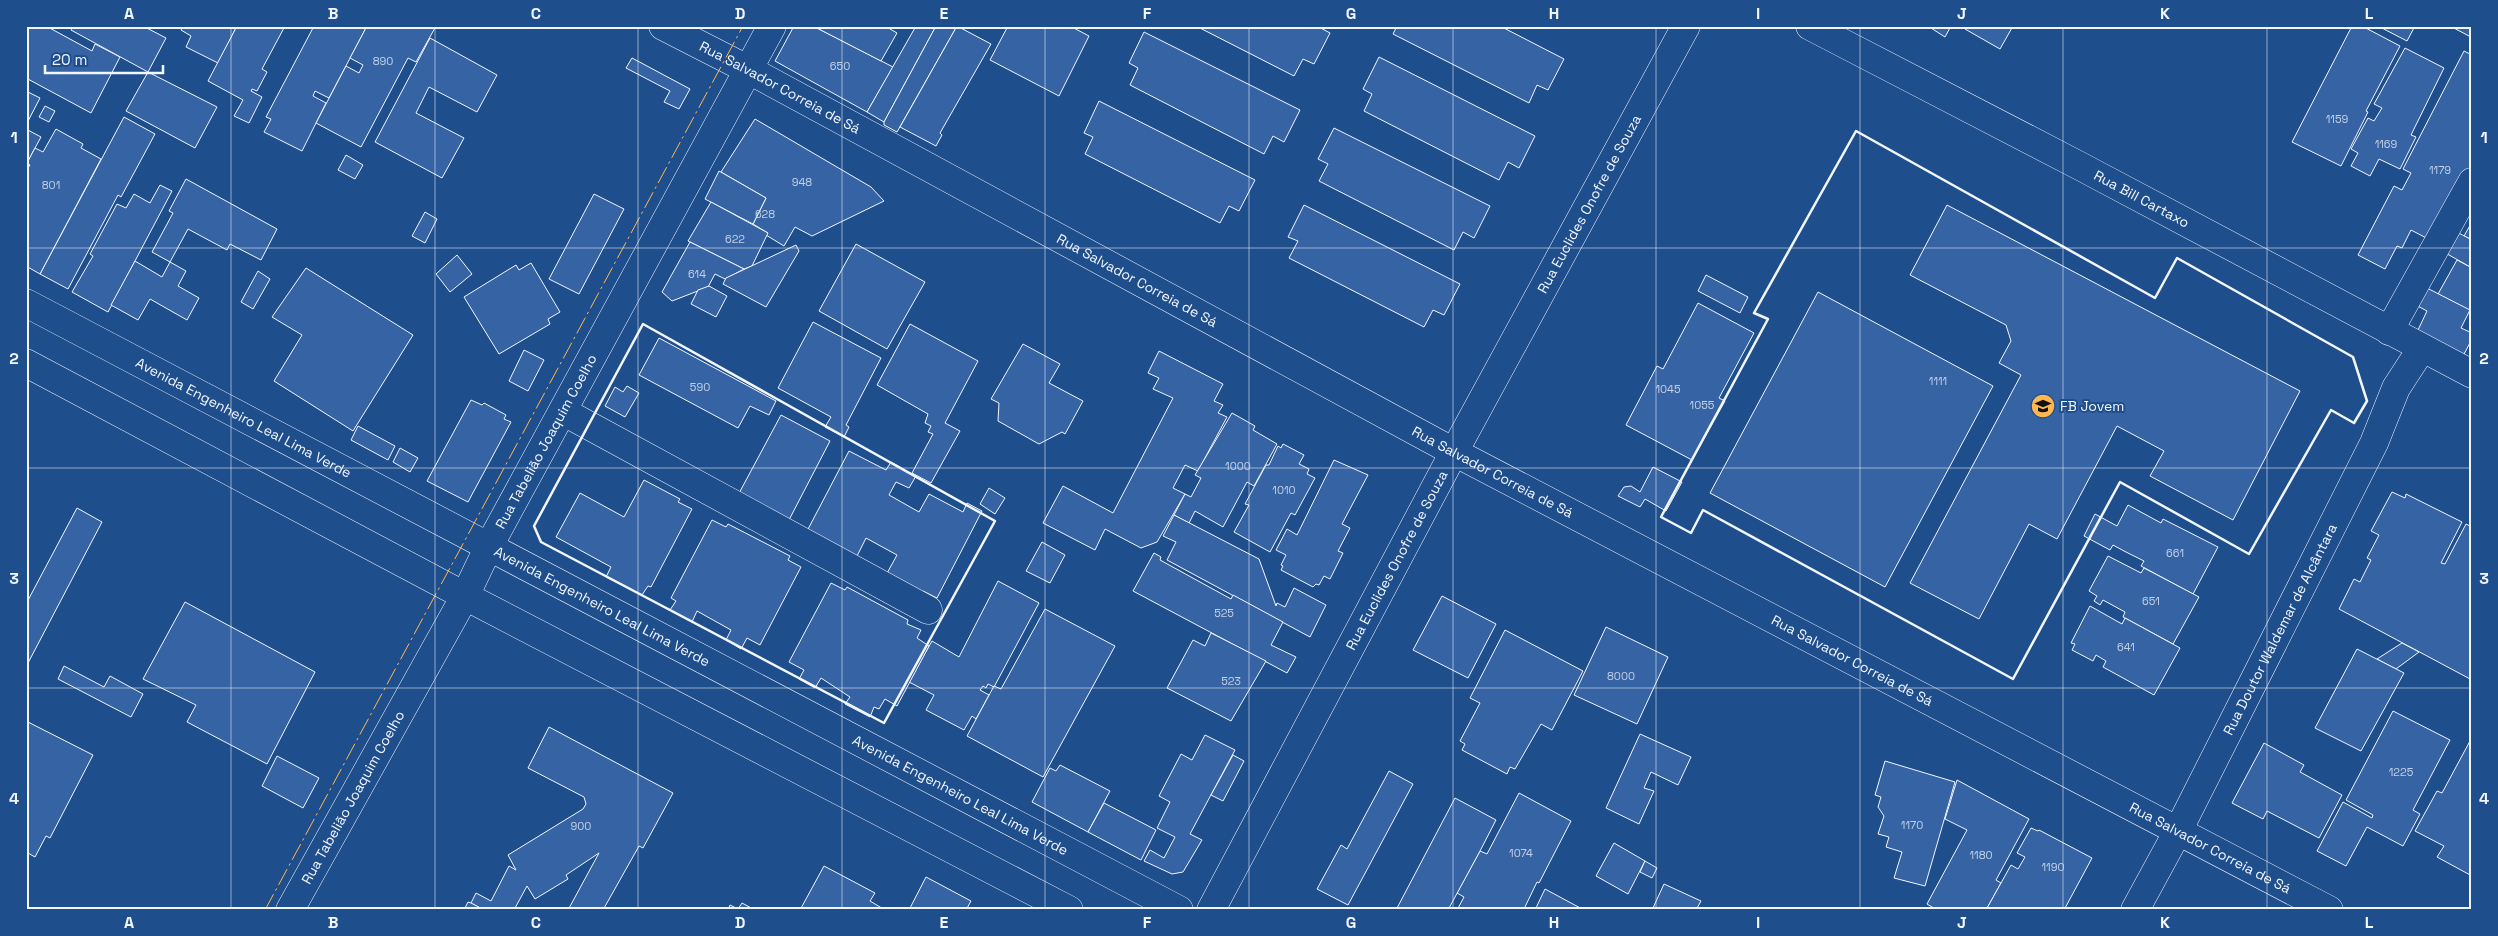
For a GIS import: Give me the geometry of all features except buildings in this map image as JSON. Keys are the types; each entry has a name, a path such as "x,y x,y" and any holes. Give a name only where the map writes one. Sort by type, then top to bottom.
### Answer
{"street":[{"name":"Rua Salvador Correia de Sá","path":"663,26 749,70 1454,452 2329,910"},
{"name":"Rua Tabelião Joaquim Coelho","path":"290,910 465,596 489,546 564,412 772,26"},
{"name":"Rua Euclides Onofre de Souza","path":"1211,910 1454,452 1686,26"},
{"name":"Rua Bill Cartaxo","path":"1810,26 2104,178 2472,374"},
{"path":"2390,331 2472,182"},
{"name":"Avenida Engenheiro Leal Lima Verde","path":"26,304 1179,910"},
{"name":"Rua Doutor Waldemar de Alcântara","path":"2135,910 2178,831 2374,442 2396,388 2422,348"},
{"path":"26,363 465,596 1069,910"},
{"path":"564,412 928,610"}],"wall":[{"path":"1856,131 2155,298 2177,258 2353,357 2367,401 2354,423 2331,410 2249,554 2120,482 2013,679 1703,510 1691,533 1661,517 1768,319 1754,313 1856,131"},
{"path":"643,324 995,521 884,723 541,542 534,526 643,324"}],"power":[{"path":"265,910 743,26"}],"place":[{"name":"FB Jovem","path":"2043,406"}]}
